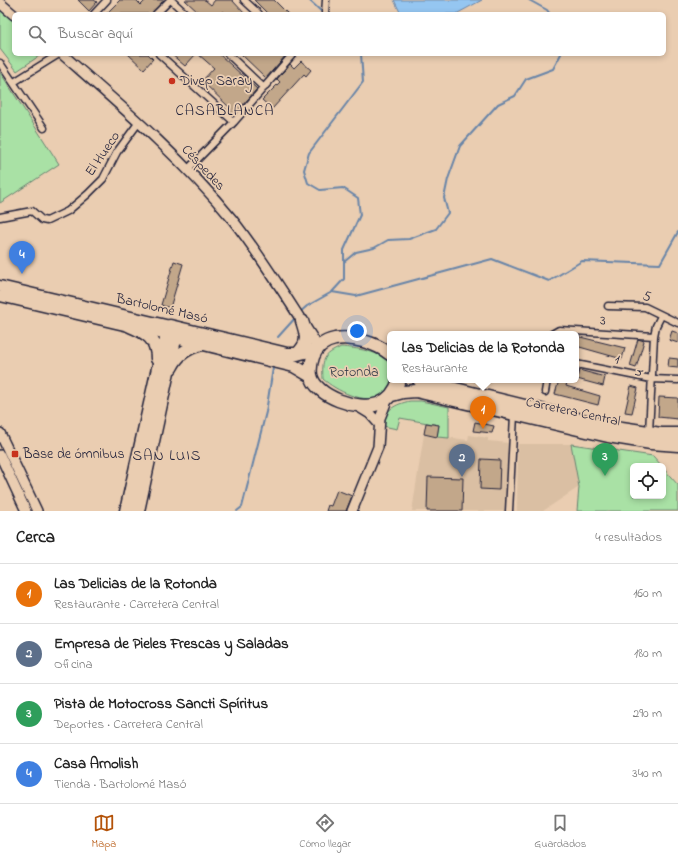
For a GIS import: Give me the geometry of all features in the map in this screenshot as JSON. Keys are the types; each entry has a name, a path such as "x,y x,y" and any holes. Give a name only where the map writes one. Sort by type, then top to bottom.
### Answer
{"highway":[{"path":"297,354 306,344 307,340 307,335 301,320"},
{"path":"130,326 147,333 153,340 156,346 158,368"},
{"name":"Bartolomé Masó","path":"171,331 205,343 294,366 311,376"},
{"name":"Bartolomé Masó","path":"171,331 287,354 297,354 317,348"},
{"path":"126,511 158,368 171,331"},
{"path":"138,511 164,386 171,331"},
{"path":"387,352 366,342 350,338 336,339 325,342 317,348 312,361 311,376 317,386 326,394 342,402 355,405 378,404 390,396 397,388 398,383"},
{"path":"164,386 176,359 184,350 205,343"},
{"name":"Carretera Central","path":"431,383 602,425 649,432 678,434"},
{"name":"Carretera Central","path":"390,396 403,392 416,391 608,436 651,443 678,445"}],"main road":[{"name":"Bartolomé Masó","path":"0,286 171,331"},
{"name":"Bartolomé Masó","path":"0,296 130,326 171,331"}],"street":[{"path":"158,12 170,0 184,12"},
{"path":"244,0 257,12"},
{"path":"326,0 326,12"},
{"path":"96,12 105,1"},
{"path":"0,4 12,13"},
{"path":"14,82 55,56"},
{"name":"Céspedes","path":"64,56 139,122 187,170 232,220 301,320 314,340 317,348"},
{"path":"161,56 234,122"},
{"path":"230,56 264,88"},
{"path":"187,170 234,122 291,56"},
{"path":"0,63 44,128"},
{"name":"El Hueco","path":"0,217 32,211 42,220 47,221 68,211 103,179 117,152 139,122"},
{"name":"5","path":"608,306 645,306 678,323"},
{"name":"4","path":"649,432 654,336 656,326 662,316"},
{"name":"Céspedes","path":"301,320 317,334 336,339"},
{"name":"3","path":"556,331 574,331"},
{"name":"3","path":"579,331 654,336"},
{"name":"1","path":"579,365 652,379 678,380"},
{"path":"545,392 546,383"},
{"path":"352,511 378,446 379,424 390,396"},
{"path":"355,405 365,410 379,424"},
{"path":"509,511 514,415"},
{"path":"0,434 37,511"},
{"path":"0,455 26,511"}],"shaded area":[{"path":"424,434 468,440 469,435 488,438 488,441 509,443 506,511 412,511"},
{"path":"518,444 571,444 579,487 543,511 517,511"}],"green space":[{"path":"0,10 12,20 12,56 39,56 17,71 0,49"},
{"path":"0,72 59,164 0,203"},
{"name":"Rotonda","path":"341,347 375,353 387,361 387,383 391,383 382,395 375,398 359,398 343,392 323,379 325,358 330,353"},
{"path":"410,401 421,401 449,407 449,438 437,437 439,425 400,418 397,429 383,426 385,416 391,409 395,406"},
{"path":"571,444 653,456 659,463 630,463 630,499 666,499 666,471 678,485 678,511 577,511 579,487"}],"water":[{"path":"394,0 482,0 460,12 400,12"}],"building":[{"path":"78,0 94,0 97,2 89,11"},
{"path":"120,0 136,0 141,5 146,0 164,0 154,12 108,12"},
{"path":"185,0 205,0 211,5 215,0 232,0 243,12 223,11 198,12"},
{"path":"254,0 274,0 286,12 266,12"},
{"path":"130,56 150,56 153,59 144,69"},
{"path":"173,56 194,56 185,66"},
{"path":"200,56 221,56 257,89 234,115 230,111 231,109 202,81 214,68"},
{"path":"243,56 285,56 266,78"},
{"path":"301,61 311,70 306,76 304,74 272,109 262,100 280,82 277,79 290,64 294,68"},
{"path":"174,261 183,264 170,308 161,305"},
{"path":"672,331 678,333 678,343 669,340"},
{"path":"579,337 625,348 622,359 579,347"},
{"path":"638,339 644,341 636,368 630,366"},
{"path":"669,358 678,359 678,368 668,367"},
{"path":"579,370 605,377 603,386 579,380"},
{"path":"558,383 567,383 566,386 600,396 598,405 555,394"},
{"path":"631,386 638,388 632,413 625,412"},
{"path":"659,397 678,398 678,419 658,417"},
{"path":"475,422 494,426 492,433 473,431"},
{"path":"426,423 439,425 437,437 424,434"},
{"path":"481,459 500,460 499,490 480,489"},
{"path":"428,477 463,478 462,511 427,511"},
{"path":"337,490 352,496 346,511 326,511 328,505 331,506"}],"waterway":[{"path":"309,0 322,12"},
{"path":"529,0 548,12"},
{"path":"299,313 307,306 332,292 344,279 344,250 360,215 358,198 343,188 320,190 308,183 304,170 309,153 363,82 361,56"},
{"path":"344,262 356,252 374,248 388,240 409,239 436,229 448,213 444,198 448,179 460,146 498,104 515,96 526,79 553,69 560,56"},
{"path":"332,292 356,296 492,259 549,281 582,261 660,264 678,232"},
{"path":"278,337 296,317"},
{"path":"237,511 242,507 266,412 273,368"}],"place":[{"name":"Divep Saray","path":"172,81"},
{"name":"Casa Arnolish","path":"22,274"},
{"name":"Las Delicias de la Rotonda","path":"483,429"},
{"name":"Base de ómnibus","path":"15,454"},
{"name":"Pista de Motocross Sancti Spíritus","path":"605,476"},
{"name":"Empresa de Pieles Frescas y Saladas","path":"462,477"}],"district":[{"name":"CASABLANCA","path":"225,111"},
{"name":"SAN LUIS","path":"167,456"}]}
